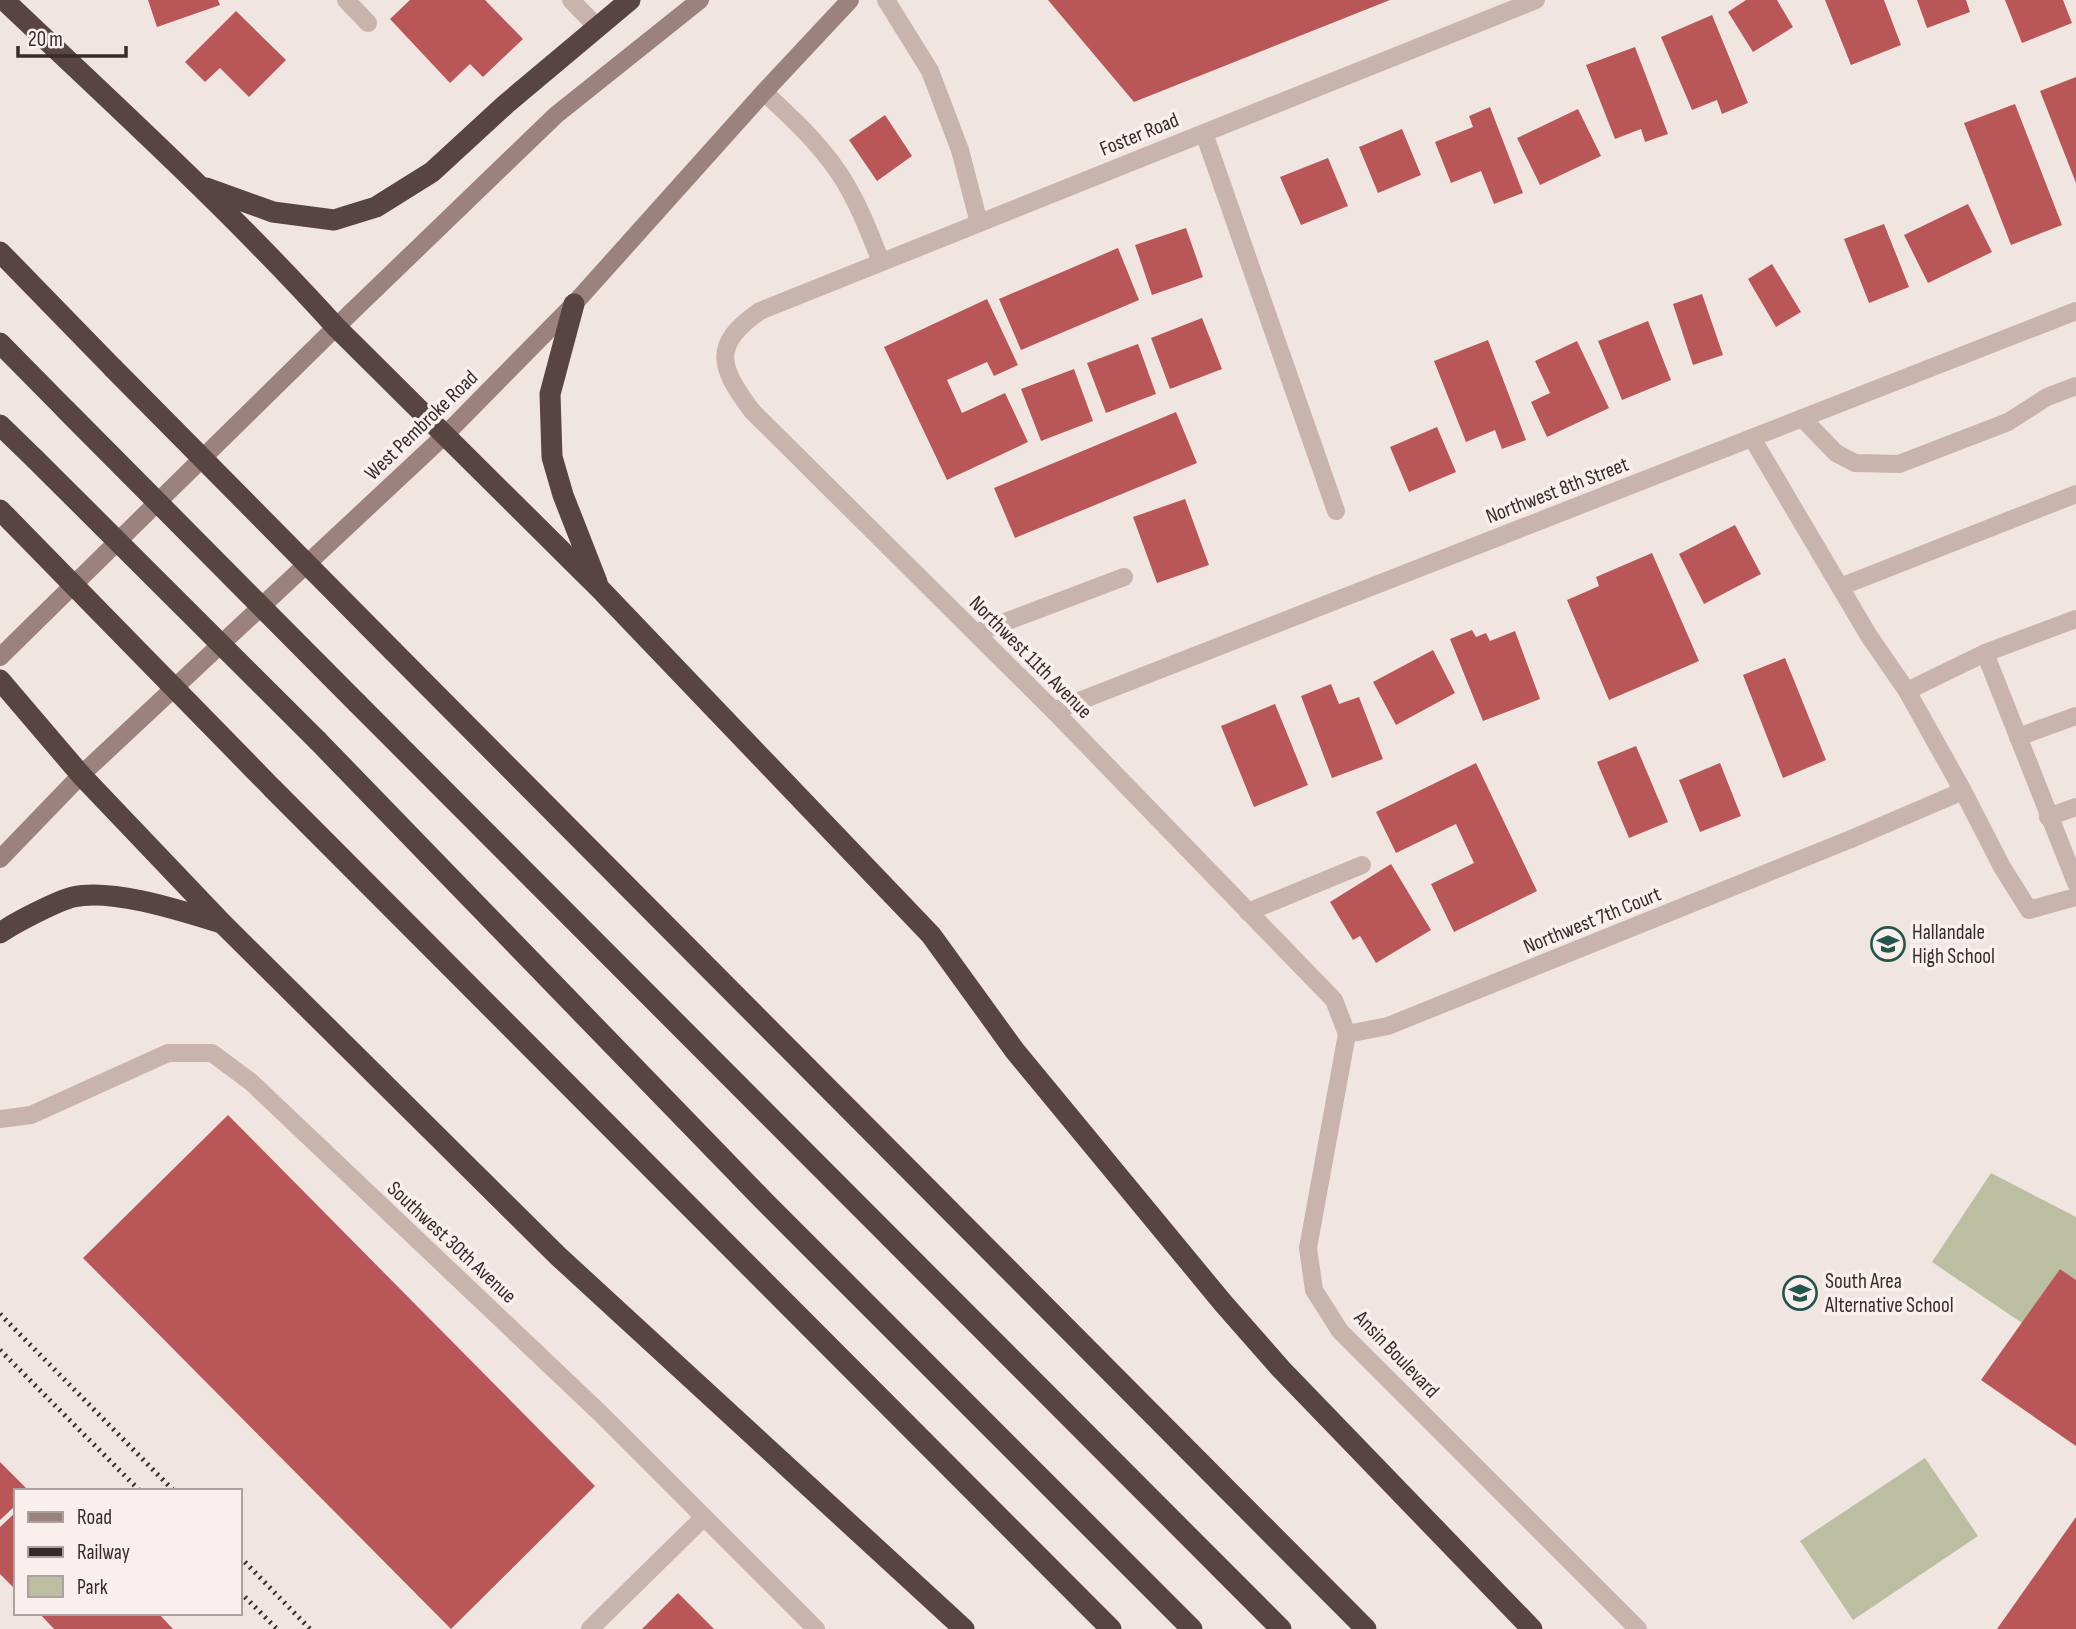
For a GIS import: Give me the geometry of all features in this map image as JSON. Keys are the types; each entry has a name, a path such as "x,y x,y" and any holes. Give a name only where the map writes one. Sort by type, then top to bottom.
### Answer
{"highway":[{"path":"4,0 198,184 336,327 601,590 931,935 1015,1051 1223,1303 1281,1369 1532,1629"},
{"path":"198,184 272,212 334,220 376,208 432,172 506,104 630,0"},
{"path":"0,251 393,651 1366,1629"},
{"path":"575,304 550,394 552,457 563,495 601,590"},
{"path":"0,343 1281,1629"},
{"path":"0,425 318,741 765,1202 1192,1629"},
{"path":"0,510 273,789 1111,1629"},
{"path":"0,680 81,775 222,923 558,1256 964,1629"},
{"path":"0,933 10,925 73,897 111,897 166,906 222,923"}],"main road":[{"path":"0,657 556,115 700,0"},
{"name":"West Pembroke Road","path":"0,859 81,775 445,435 575,304 850,0"}],"street":[{"path":"346,0 368,23"},
{"path":"570,0 597,27"},
{"path":"886,0 930,71 960,150 979,223"},
{"name":"Foster Road","path":"760,311 1536,0"},
{"path":"764,92 804,130 838,172 863,216 881,262"},
{"path":"1204,133 1336,511"},
{"name":"Northwest 11th Avenue","path":"760,311 743,323 730,340 724,358 731,383 752,411 1054,711 1334,1000 1347,1034"},
{"name":"Northwest 8th Street","path":"1054,711 2076,311"},
{"path":"1802,418 1836,453 1855,463 1899,464 2008,422 2047,397 2076,386"},
{"path":"1752,438 1840,587 1907,691 1964,791 2002,867 2029,910 2076,897"},
{"path":"1840,587 2076,494"},
{"path":"976,634 1124,577"},
{"path":"1907,691 1985,653 2076,619"},
{"path":"1985,653 2076,883"},
{"path":"2018,737 2076,716"},
{"name":"Northwest 7th Court","path":"1347,1034 1388,1027 1964,791"},
{"path":"2048,817 2076,807"},
{"path":"1248,912 1362,865"},
{"name":"Ansin Boulevard","path":"1347,1034 1308,1248 1314,1290 1340,1331 1638,1629"},
{"name":"Southwest 30th Avenue","path":"0,1119 31,1115 168,1053 212,1053 251,1082 600,1413 816,1629"},
{"path":"590,1629 704,1517"}],"green space":[{"path":"1991,1173 2076,1217 2076,1280 2060,1269 2022,1323 1932,1262"},
{"path":"1925,1458 1978,1536 1853,1620 1800,1541"}],"building":[{"path":"148,0 218,0 220,5 157,27"},
{"path":"410,0 485,0 523,39 483,77 470,64 450,83 390,19"},
{"path":"1048,0 1390,0 1134,102"},
{"path":"1746,0 1777,0 1793,27 1753,52 1728,12"},
{"path":"1825,0 1884,0 1901,45 1851,65"},
{"path":"1917,0 1966,0 1970,12 1927,28"},
{"path":"2005,0 2063,0 2072,23 2022,43"},
{"path":"236,11 286,60 249,97 220,68 205,82 185,62"},
{"path":"1712,15 1748,103 1722,114 1717,100 1692,110 1661,37"},
{"path":"1635,47 1668,134 1645,142 1641,129 1615,139 1586,65"},
{"path":"2076,77 2076,183 2040,91"},
{"path":"2015,104 2062,225 2011,245 1964,123"},
{"path":"1490,107 1523,193 1494,204 1481,171 1451,183 1435,142 1473,127 1469,116"},
{"path":"1578,109 1601,156 1540,185 1517,138"},
{"path":"885,115 912,156 877,181 849,140"},
{"path":"1402,129 1421,175 1378,193 1359,147"},
{"path":"1328,158 1348,206 1301,225 1280,177"},
{"path":"1968,204 1992,252 1928,283 1904,235"},
{"path":"1884,224 1909,287 1869,303 1844,239"},
{"path":"1186,228 1203,277 1152,295 1135,245"},
{"path":"1118,248 1139,300 1021,350 999,299"},
{"path":"1772,264 1801,312 1776,327 1748,279"},
{"path":"1702,294 1723,355 1693,365 1673,304"},
{"path":"987,299 1018,365 994,376 987,362 947,380 962,413 1005,393 1028,442 947,480 884,347"},
{"path":"1202,318 1222,369 1170,389 1151,338"},
{"path":"1648,321 1671,380 1622,400 1598,341"},
{"path":"1488,340 1526,440 1502,449 1495,430 1466,442 1434,361"},
{"path":"1577,341 1609,408 1547,437 1531,402 1550,393 1535,361"},
{"path":"1138,344 1156,394 1106,413 1087,363"},
{"path":"1074,369 1093,421 1041,441 1021,389"},
{"path":"1176,412 1197,463 1015,538 994,488"},
{"path":"1437,427 1456,472 1409,492 1390,447"},
{"path":"1185,499 1209,565 1157,583 1133,517"},
{"path":"1735,525 1761,574 1704,604 1679,554"},
{"path":"1652,553 1699,661 1609,700 1567,600 1599,586 1596,577"},
{"path":"1472,630 1476,637 1486,633 1490,641 1515,631 1540,699 1483,721 1450,639"},
{"path":"1433,650 1455,693 1396,725 1373,682"},
{"path":"1785,658 1826,760 1783,778 1743,675"},
{"path":"1331,684 1339,704 1359,697 1383,759 1332,778 1301,696"},
{"path":"1275,704 1308,785 1254,807 1221,726"},
{"path":"1636,746 1668,822 1629,838 1597,762"},
{"path":"1476,763 1537,891 1454,932 1431,884 1474,863 1456,824 1396,853 1376,812"},
{"path":"1720,763 1741,816 1700,832 1679,780"},
{"path":"1391,864 1431,930 1376,963 1360,936 1353,940 1330,902"},
{"path":"228,1115 595,1486 451,1629 83,1258"},
{"path":"2060,1269 2076,1280 2076,1446 1981,1380"},
{"path":"0,1462 27,1489 14,1489 14,1507 0,1520"},
{"path":"14,1514 14,1588 0,1574 0,1527"},
{"path":"2076,1517 2076,1629 1997,1629"},
{"path":"678,1593 714,1629 642,1629"},
{"path":"41,1615 160,1615 173,1629 54,1629"}],"railway":[{"path":"0,1314 172,1489"},
{"path":"0,1350 138,1489"},
{"path":"242,1559 310,1629"},
{"path":"242,1594 277,1629"}],"place":[{"name":"Hallandale High School","path":"1888,944"},
{"name":"South Area Alternative School","path":"1800,1293"}]}
